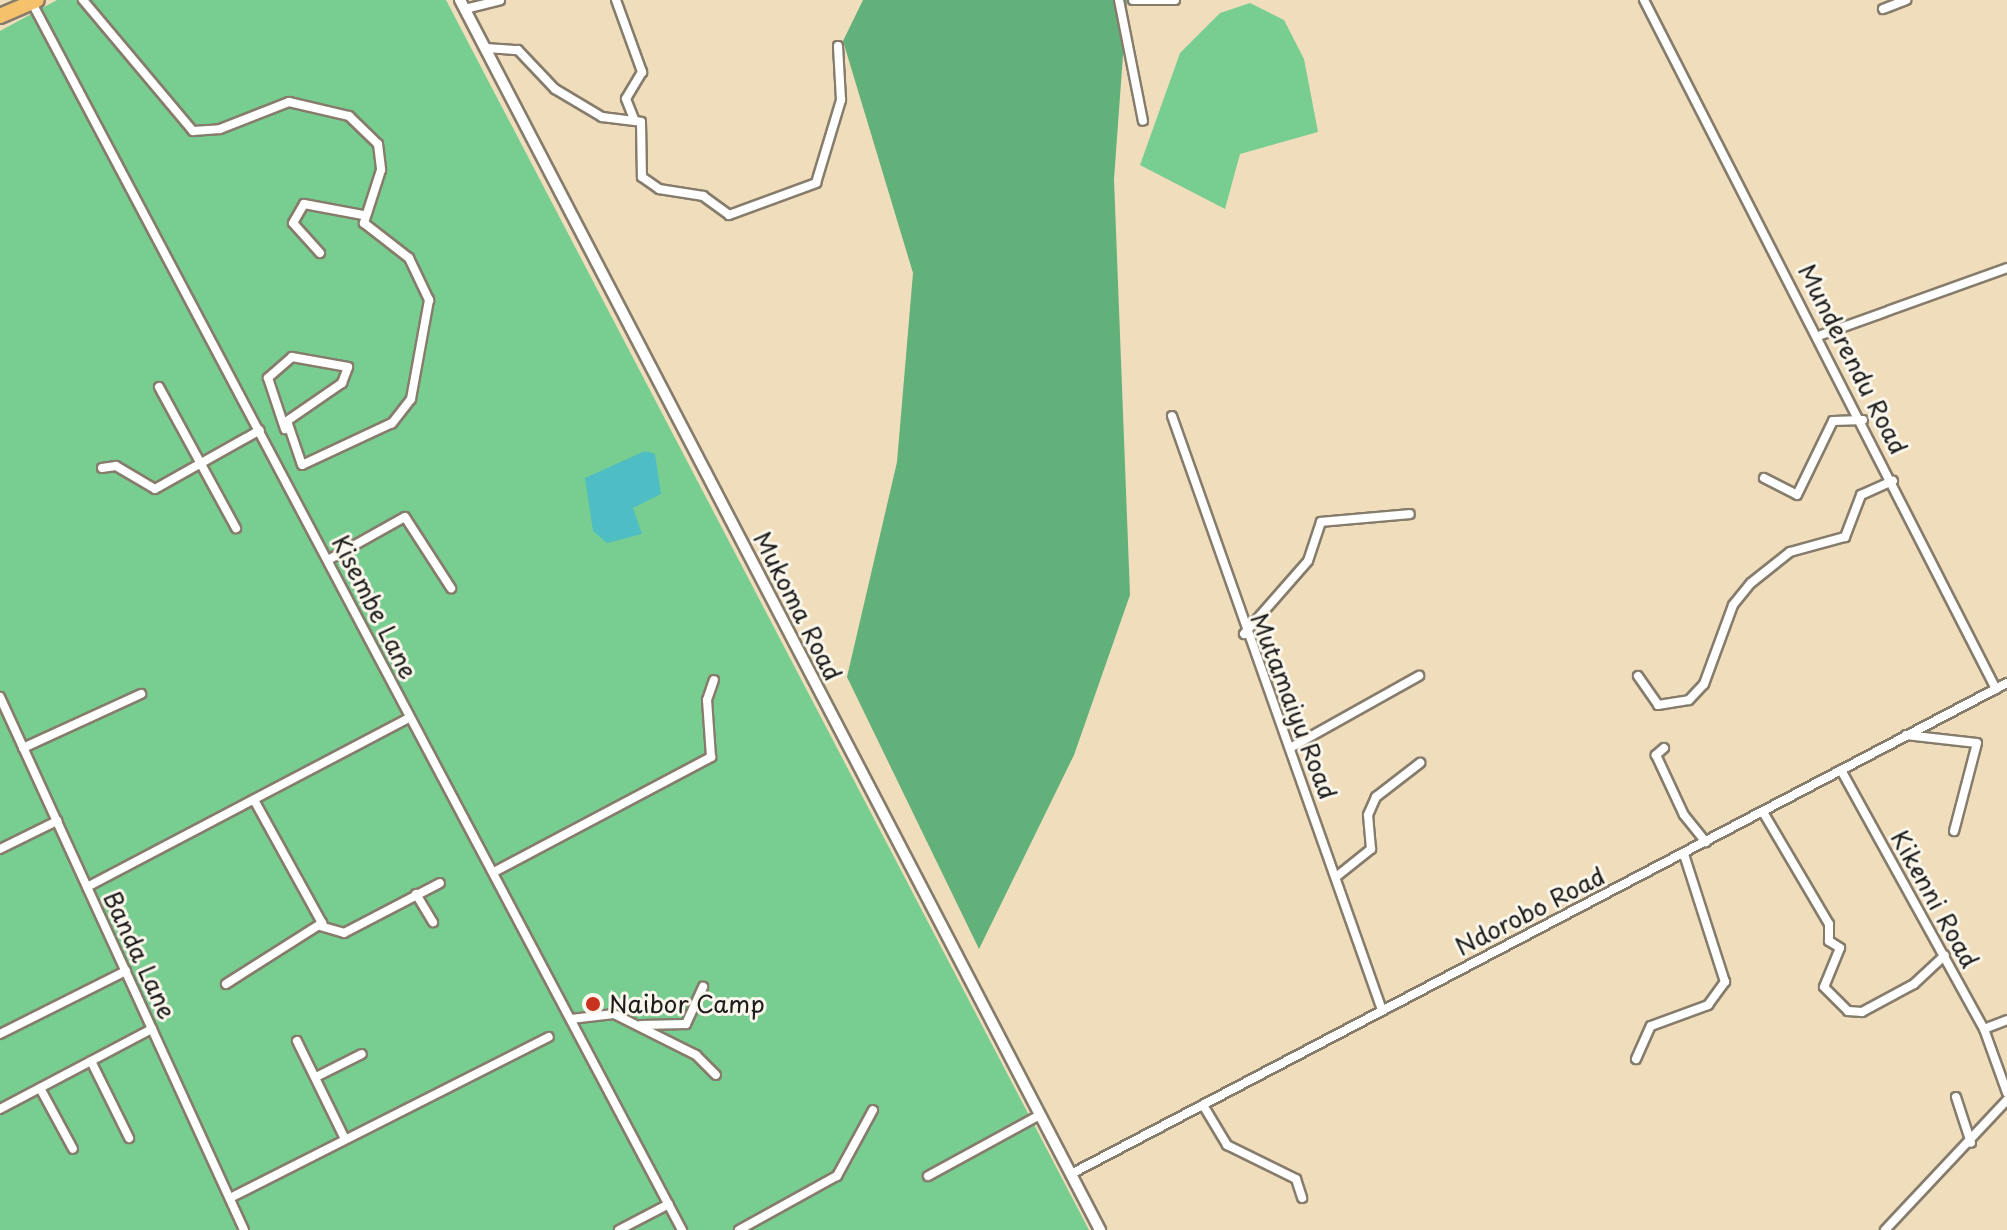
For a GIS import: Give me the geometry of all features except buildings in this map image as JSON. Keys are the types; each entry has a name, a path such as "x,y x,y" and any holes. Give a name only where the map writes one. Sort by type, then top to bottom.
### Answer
{"highway":[{"path":"0,16 34,1"}],"street":[{"path":"83,0 193,131 220,129 289,102 365,127 382,156 363,215 367,228 409,258 429,300 411,399 392,423 312,466 297,459 270,399 275,368 292,357 348,367 342,383 285,429"},
{"path":"463,4 500,0"},
{"path":"616,0 642,72 626,99 634,119 644,128 639,168 651,186 703,196 723,214 759,206 816,183 841,100 838,46"},
{"path":"1119,0 1143,121"},
{"path":"1133,0 1175,0"},
{"name":"Munderendu Road","path":"1644,0 1821,335 1996,689"},
{"path":"1883,9 1906,0"},
{"name":"Kisembe Lane","path":"34,1 409,718 494,872 682,1230"},
{"name":"Mukoma Road","path":"463,4 1100,1230"},
{"path":"486,48 525,55 555,89 602,117 634,119"},
{"path":"320,253 293,223 304,204 363,215"},
{"path":"1821,335 2007,268"},
{"path":"159,387 236,528"},
{"name":"Mutamaiyu Road","path":"1172,416 1244,634 1290,748 1382,1010"},
{"path":"1764,478 1797,495 1833,421 1863,420"},
{"path":"102,468 116,466 155,489 260,430"},
{"path":"1638,676 1658,705 1689,700 1704,684 1733,605 1751,583 1790,552 1845,537 1861,495 1893,481"},
{"path":"1244,634 1308,561 1321,522 1410,514"},
{"path":"328,560 407,517 451,588"},
{"path":"1290,748 1419,676"},
{"path":"494,872 711,757 707,700 714,680"},
{"name":"Ndorobo Road","path":"1071,1174 2007,683"},
{"path":"23,748 141,694"},
{"name":"Banda Lane","path":"0,697 244,1230"},
{"path":"87,887 409,718"},
{"path":"1905,735 1977,743 1954,831"},
{"path":"1664,748 1656,755 1684,815 1706,842"},
{"path":"1336,877 1371,849 1368,815 1376,797 1420,763"},
{"name":"Kikenni Road","path":"1841,770 1984,1029 2007,1088"},
{"path":"254,800 319,911 320,926"},
{"path":"1763,812 1829,924 1829,941 1840,948 1824,987 1848,1011 1862,1012 1914,984 1945,955"},
{"path":"0,849 57,821"},
{"path":"1636,1059 1651,1026 1708,1005 1725,982 1684,854"},
{"path":"226,984 320,926 344,933 440,883"},
{"path":"416,894 433,922"},
{"path":"0,1034 126,971"},
{"path":"636,1025 686,1024 703,987"},
{"path":"571,1019 610,1013 696,1055 716,1075"},
{"path":"1984,1029 2007,1020"},
{"path":"0,1109 152,1029"},
{"path":"230,1198 549,1037"},
{"path":"297,1041 345,1139"},
{"path":"316,1077 362,1054"},
{"path":"91,1061 129,1138"},
{"path":"40,1088 73,1149"},
{"path":"1956,1097 1971,1143"},
{"path":"1885,1230 1971,1143 2007,1100"},
{"path":"1203,1105 1227,1145 1296,1179 1302,1198"},
{"path":"739,1230 837,1176 873,1110"},
{"path":"928,1176 1040,1115"},
{"path":"619,1230 669,1204"},
{"path":"1897,1221 1904,1230"}],"green space":[{"path":"57,0 446,0 1089,1230 0,1230 0,31"},
{"path":"863,0 1127,0 1114,179 1130,595 1074,755 979,949 847,677 897,462 913,273 843,41"},
{"path":"1250,3 1284,20 1304,59 1318,132 1240,154 1225,209 1140,165 1180,53 1220,13"}],"water":[{"path":"645,451 655,454 661,494 633,508 642,534 607,543 593,531 585,478"}],"place":[{"name":"Naibor Camp","path":"593,1004"}]}
